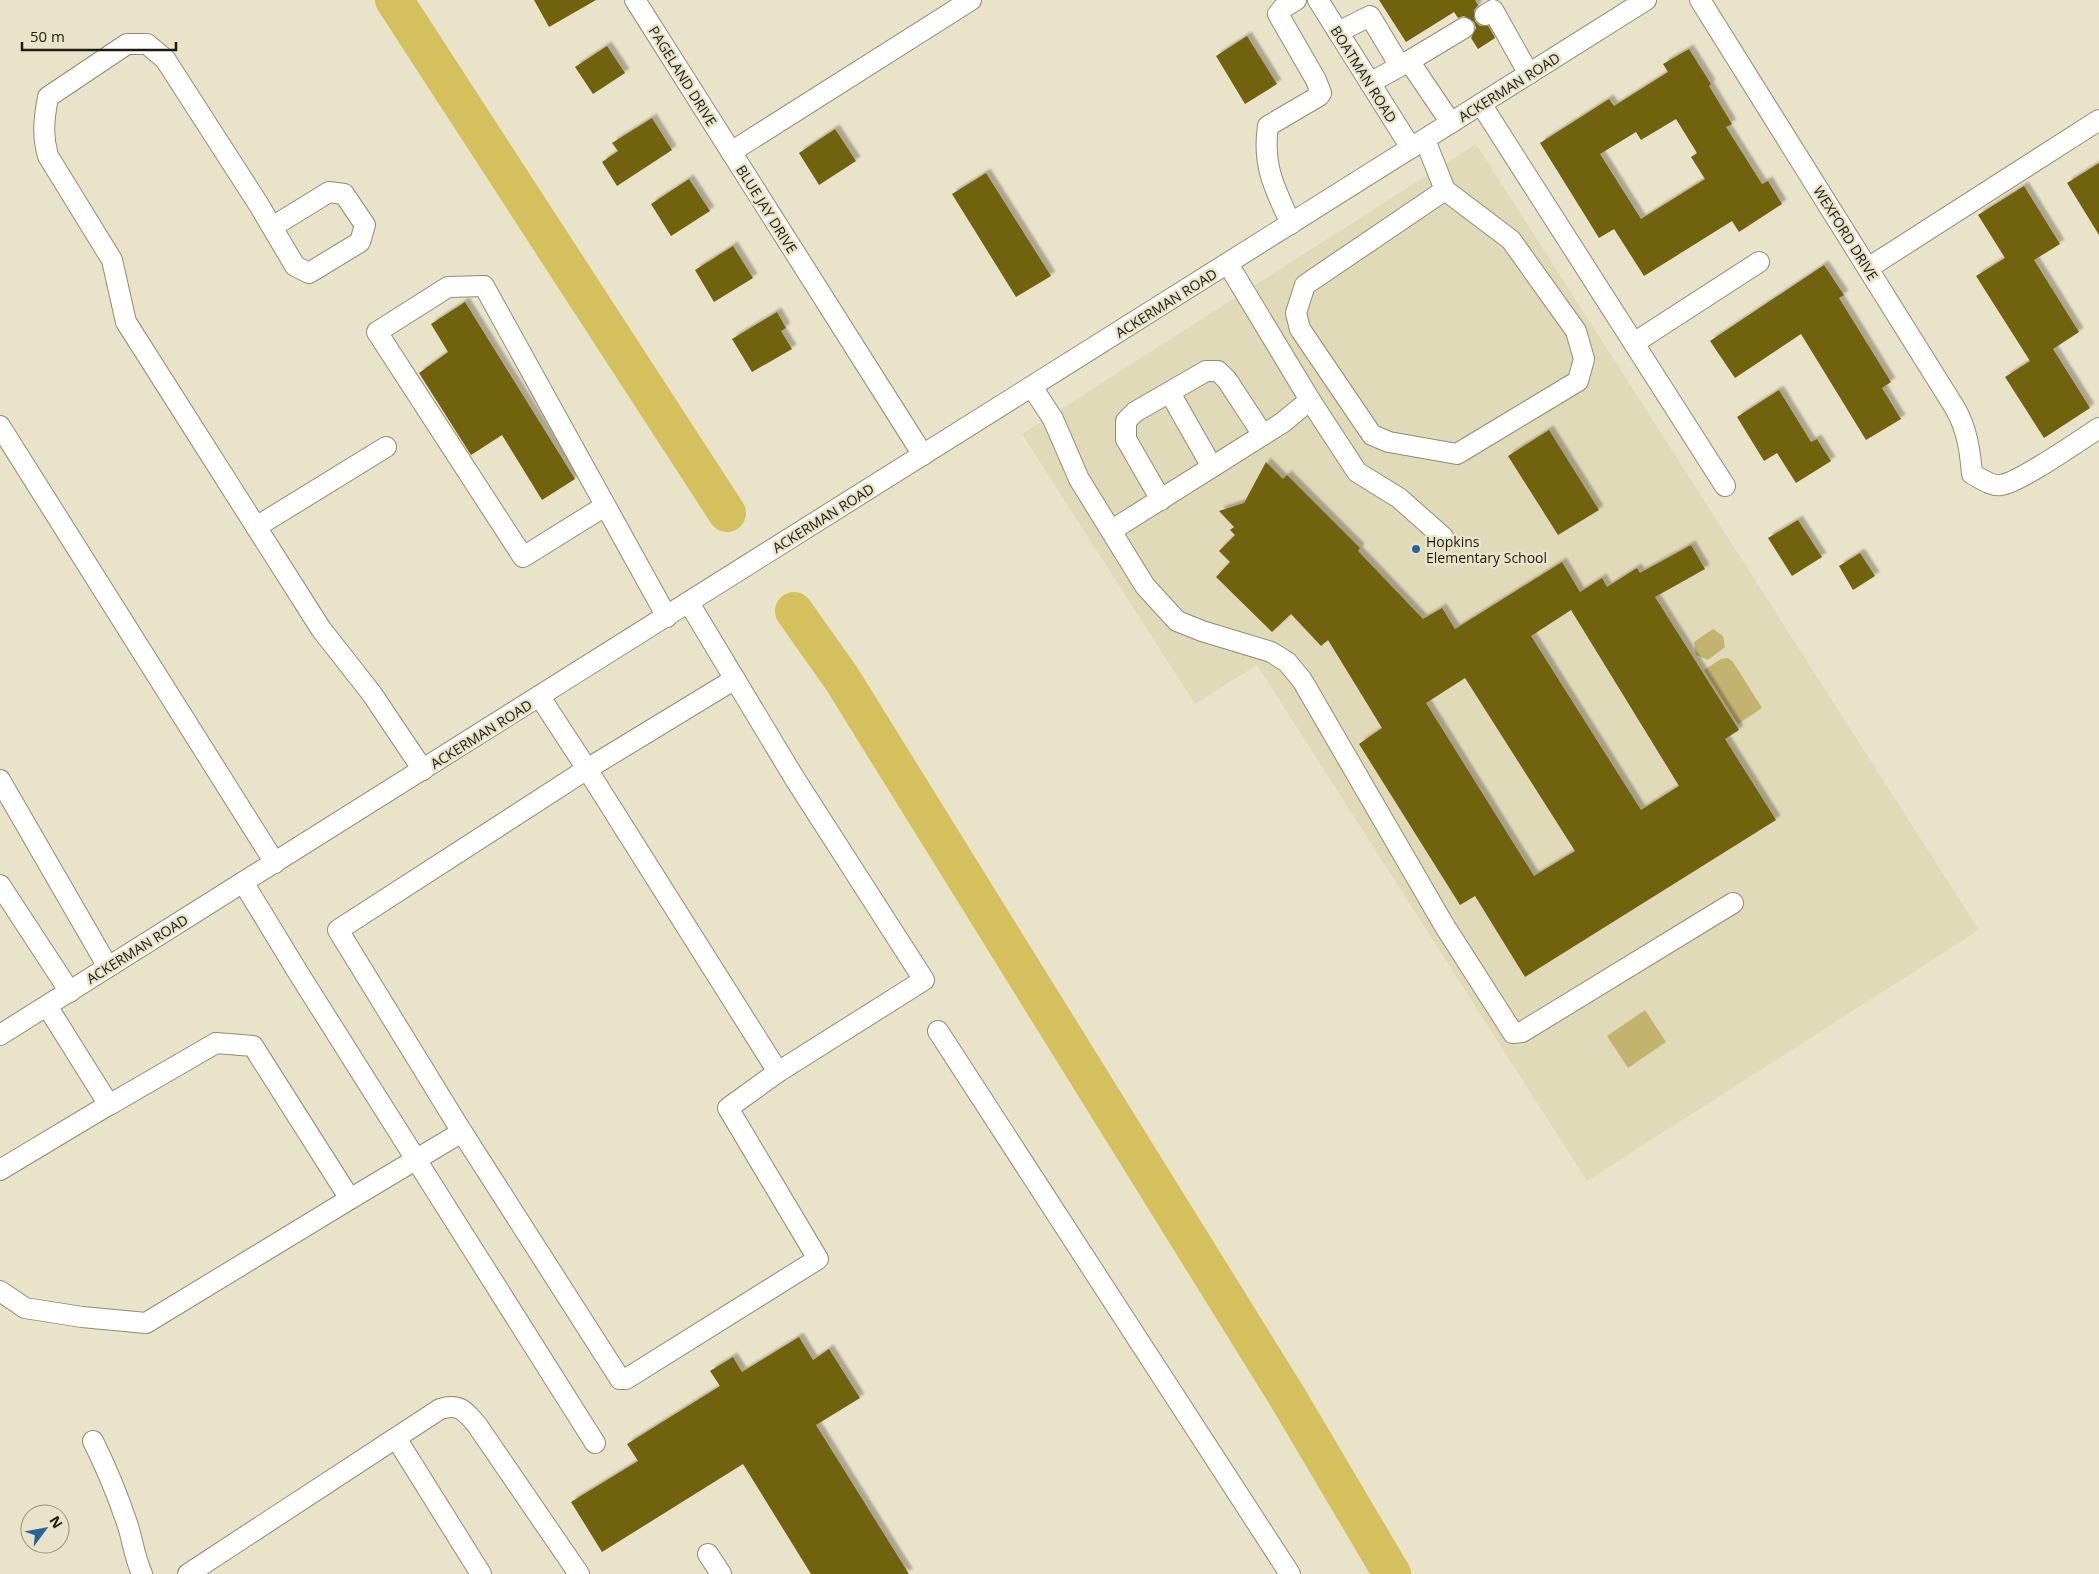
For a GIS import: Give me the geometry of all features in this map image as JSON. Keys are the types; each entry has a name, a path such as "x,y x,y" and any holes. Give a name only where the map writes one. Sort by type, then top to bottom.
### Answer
{"street":[{"name":"PAGELAND DRIVE","path":"635,0 731,152"},
{"name":"BLUE JAY DRIVE","path":"923,455 731,152 972,0"},
{"path":"1291,224 1271,180 1265,145 1268,126 1321,93 1316,80 1278,14 1296,0"},
{"name":"BOATMAN ROAD","path":"1318,0 1370,83 1418,144 1445,190"},
{"name":"ACKERMAN ROAD","path":"0,1035 1646,0"},
{"name":"WEXFORD DRIVE","path":"1700,0 1962,420 1970,445 1972,474 1984,481 2000,486 2018,479 2099,428"},
{"path":"1485,16 1493,10 1529,74"},
{"path":"1338,32 1370,16 1451,123"},
{"path":"1370,83 1464,28"},
{"path":"272,226 329,192 344,194 365,225 360,242 309,273 295,266 272,226 165,59 147,44 127,44 48,97 43,124 43,140 48,156 112,260 126,322 321,629 372,694 423,770"},
{"path":"1481,104 1724,486"},
{"path":"1868,268 2099,120"},
{"path":"1445,190 1511,240 1576,331 1584,359 1578,381 1457,454 1389,442 1372,435 1300,329 1296,313 1305,284 1445,190"},
{"path":"1634,343 1759,262"},
{"path":"1228,264 1310,400 1358,472 1399,498 1443,537"},
{"path":"605,506 523,557 377,332 448,287 484,286 667,617"},
{"path":"1161,500 1126,439 1126,421 1135,412 1206,371 1218,371 1227,380 1263,435"},
{"path":"1032,387 1053,419 1079,479 1145,586 1178,621 1202,631 1271,652 1287,662 1302,680 1444,925 1513,1033 1522,1032 1733,903"},
{"path":"1170,392 1212,467"},
{"path":"1112,530 1282,423 1310,400"},
{"path":"0,426 274,863"},
{"path":"256,528 386,446"},
{"path":"689,603 735,679 795,779 924,980 778,1072 728,1108 818,1259 626,1379 620,1379 462,1132 338,930 587,769 735,679"},
{"path":"540,697 778,1072"},
{"path":"0,780 108,967"},
{"path":"243,882 595,1443"},
{"path":"0,885 70,992"},
{"path":"47,1006 110,1104"},
{"path":"938,1031 1290,1574"},
{"path":"0,1170 216,1043 253,1046 350,1199"},
{"path":"0,1291 26,1308 82,1317 146,1323 462,1132"},
{"path":"188,1574 440,1409 452,1405 465,1411 500,1457 579,1574"},
{"path":"396,1438 481,1574"},
{"path":"92,1441 112,1478 129,1530 136,1560 142,1574"},
{"path":"708,1554 721,1574"}],"shaded area":[{"name":"Hopkins Elementary School","path":"1476,144 1979,930 1587,1181 1257,665 1195,704 1022,434"},
{"path":"1713,629 1723,636 1725,647 1708,660 1696,655 1694,642"},
{"path":"1728,658 1733,662 1762,708 1738,724 1704,670 1721,659"},
{"path":"1645,1010 1666,1042 1628,1068 1607,1036"}],"building":[{"path":"534,0 596,0 549,27"},
{"path":"1379,0 1475,0 1478,5 1474,10 1475,21 1480,26 1488,26 1495,38 1478,49 1471,38 1476,28 1474,22 1464,16 1458,18 1454,12 1406,42"},
{"path":"1247,36 1277,84 1245,104 1216,56"},
{"path":"607,46 625,73 593,94 575,67"},
{"path":"1689,49 1711,84 1709,86 1732,124 1726,127 1762,184 1768,181 1782,204 1739,232 1732,221 1644,276 1614,229 1599,238 1540,143 1609,99 1614,106 1668,72 1663,64","holes":["1676,119 1697,153 1691,157 1705,179 1641,219 1600,154 1636,132 1641,140"]},
{"path":"652,118 672,150 617,186 602,162 618,151 612,143"},
{"path":"835,129 856,161 819,185 799,153"},
{"path":"2099,163 2099,235 2067,183"},
{"path":"986,173 1051,276 1016,297 952,194"},
{"path":"689,179 710,211 671,236 651,204"},
{"path":"2024,186 2060,244 2034,260 2079,332 2053,349 2090,408 2044,438 2005,377 2030,361 1976,276 2005,258 1978,215"},
{"path":"733,246 753,278 714,302 695,270"},
{"path":"1824,265 1844,295 1839,298 1891,382 1882,388 1901,419 1866,440 1801,334 1735,378 1710,341"},
{"path":"465,302 575,479 542,500 502,435 471,455 419,373 448,352 431,324"},
{"path":"777,312 786,328 781,331 792,349 752,372 732,339"},
{"path":"1779,390 1811,442 1817,439 1831,461 1796,483 1777,453 1764,461 1737,417"},
{"path":"1549,430 1599,510 1558,535 1508,456"},
{"path":"1266,462 1283,479 1287,475 1360,548 1358,551 1423,619 1442,608 1455,629 1562,562 1580,592 1602,578 1607,587 1637,568 1640,573 1691,545 1705,569 1655,597 1739,730 1725,739 1776,820 1525,977 1475,896 1460,905 1359,744 1382,728 1328,640 1321,646 1291,614 1272,632 1216,577 1230,562 1219,551 1235,535 1230,530 1234,527 1219,511 1244,503","holes":["1571,610 1679,786 1641,810 1531,636","1465,678 1575,851 1534,876 1426,703"]},
{"path":"1798,520 1822,557 1792,576 1768,538"},
{"path":"1860,553 1875,576 1853,590 1839,566"},
{"path":"799,1337 813,1360 829,1349 860,1398 816,1425 909,1574 811,1574 743,1464 602,1552 571,1502 638,1461 627,1444 720,1386 710,1371 733,1357 742,1372"}],"waterway":[{"path":"394,0 727,513"},
{"path":"794,611 842,679 1288,1398 1392,1574"}],"place":[{"name":"Hopkins Elementary School","path":"1416,549"}]}
